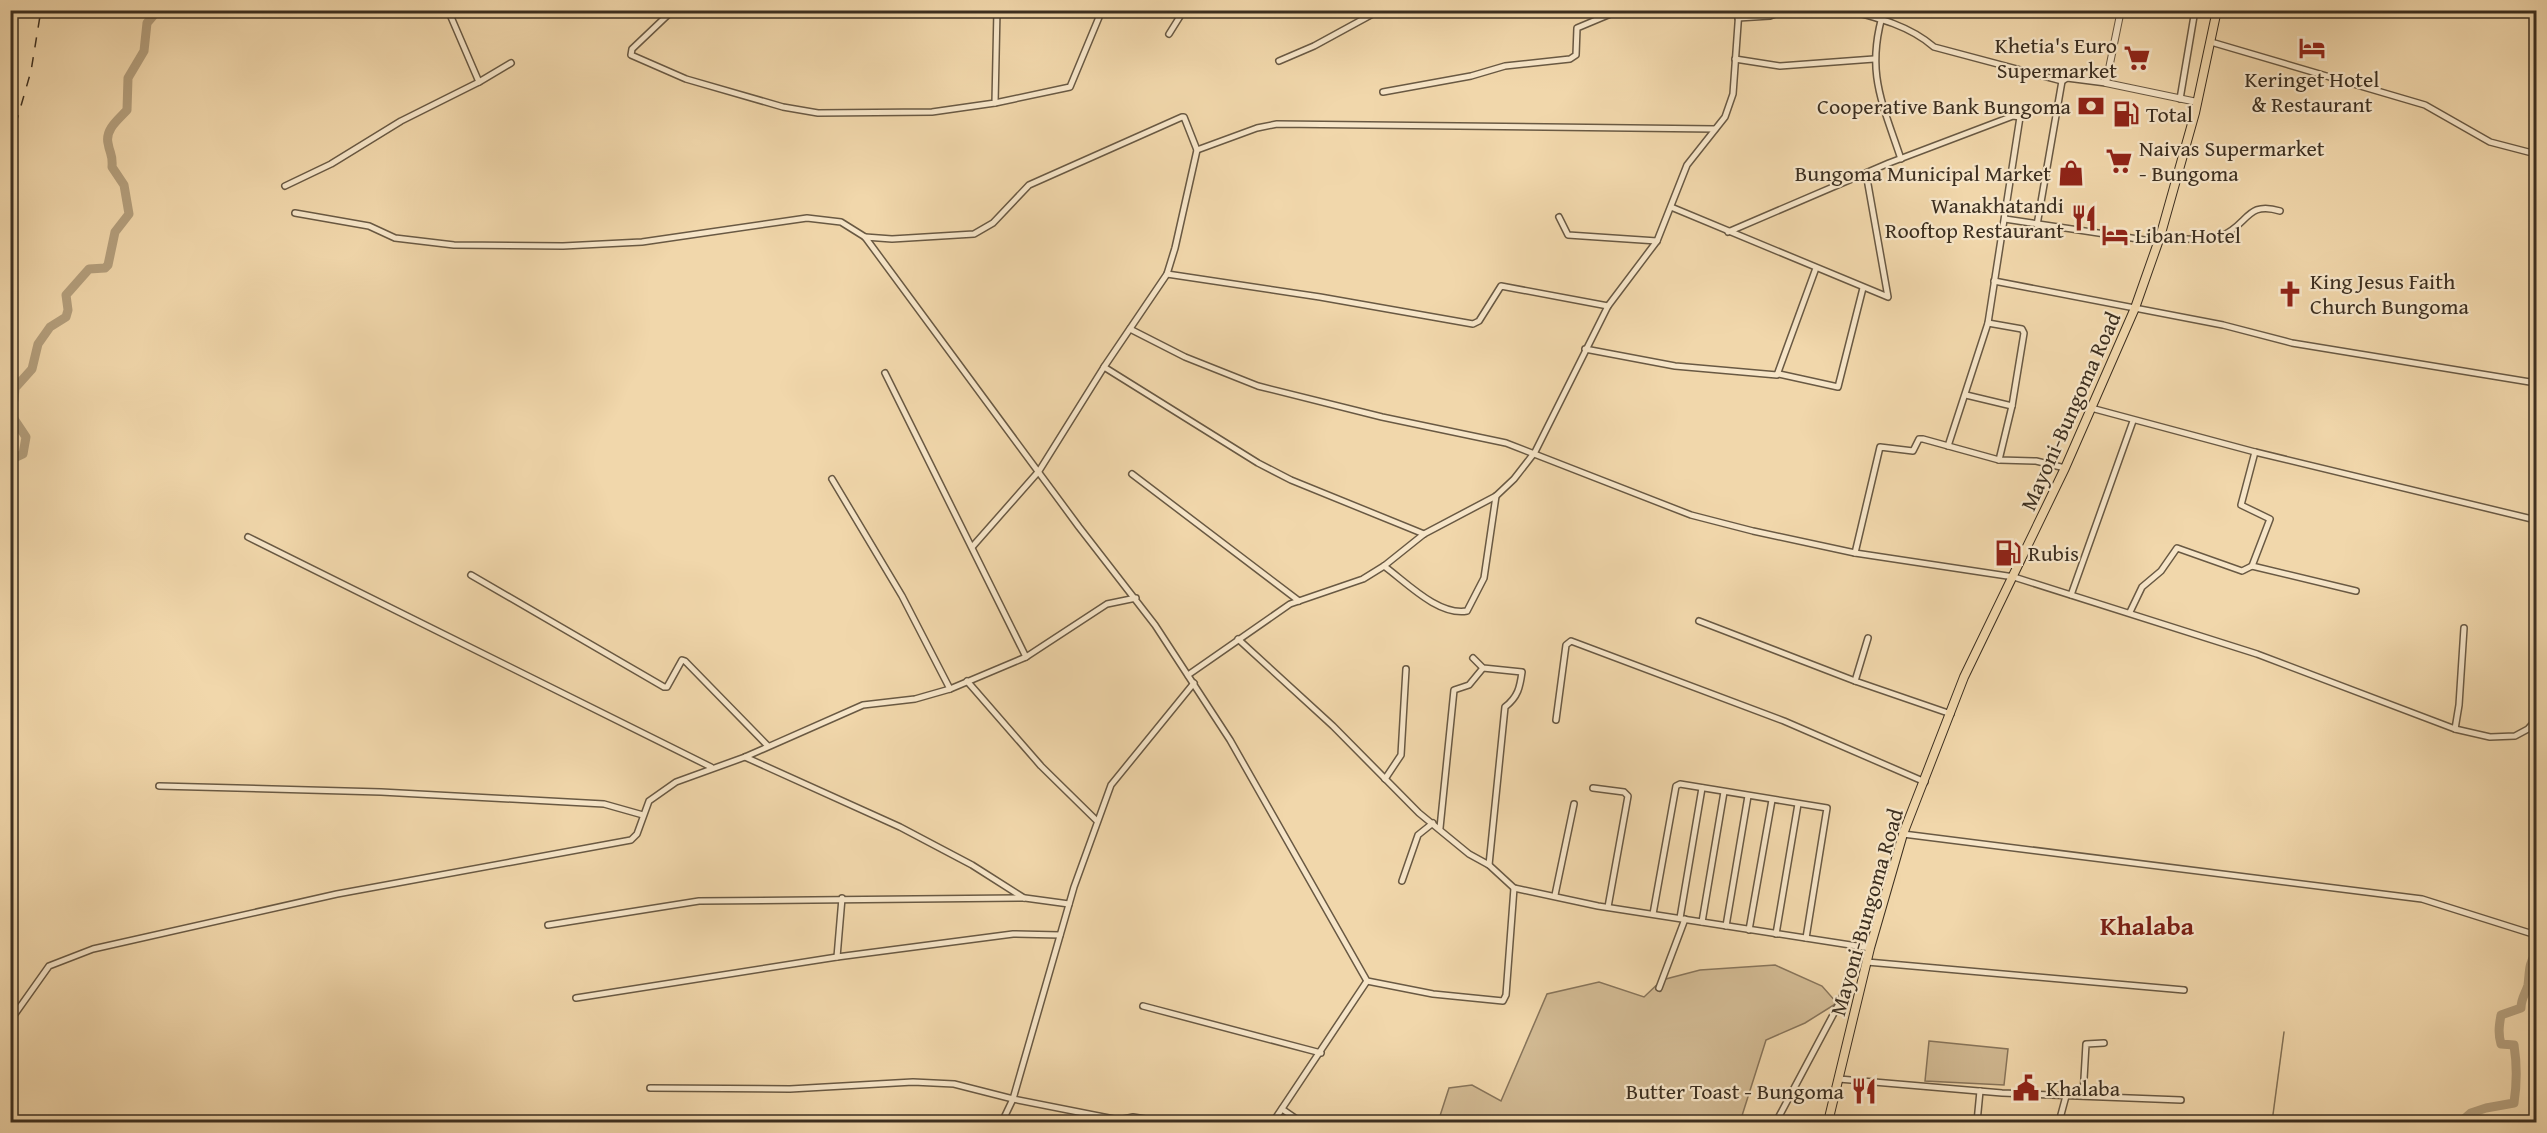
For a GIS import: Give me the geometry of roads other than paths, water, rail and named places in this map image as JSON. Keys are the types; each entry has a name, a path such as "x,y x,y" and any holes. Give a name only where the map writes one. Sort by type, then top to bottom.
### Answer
{"main road":[{"name":"Mayoni-Bungoma Road","path":"1828,1122 1870,948 1904,834 1964,677 2065,468 2135,308 2159,240 2197,102 2217,10"}],"street":[{"path":"448,10 479,82"},
{"path":"673,10 630,54 686,80 783,107 818,113 932,112 995,103 1070,87 1102,10"},
{"path":"995,103 997,10"},
{"path":"1169,34 1184,10"},
{"path":"1279,61 1314,46 1380,10"},
{"path":"1383,92 1471,76 1505,66 1570,59 1576,56 1577,28 1620,10"},
{"path":"1188,675 1279,611 1299,601 1350,585 1384,566 1424,534 1497,496 1535,452 1608,306 1657,241 1687,165 1725,117 1733,94 1739,10"},
{"path":"1738,18 1770,16 1786,10"},
{"path":"1847,10 1881,18 1926,39 1934,47 2062,81 2067,78 2106,83 2197,102"},
{"path":"1884,10 1874,59 1881,101 1901,159"},
{"path":"2106,83 2121,10"},
{"path":"2180,99 2195,10"},
{"path":"2211,42 2425,105 2490,142 2536,154"},
{"path":"1735,59 1780,66 1874,59"},
{"path":"285,186 331,164 401,121 479,82 511,63"},
{"path":"2037,225 2062,81"},
{"path":"1728,232 1901,159 2013,116 2020,117 1988,323 1948,446"},
{"path":"865,237 892,239 974,234 993,223 1029,185 1182,117 1185,117 1197,150 1167,274 1104,367 1039,471 973,546"},
{"path":"1197,150 1257,128 1277,124 1715,129"},
{"path":"1671,207 1863,288 1888,296 1866,173"},
{"path":"2005,219 2159,240 2220,236 2235,228 2255,210 2268,208 2280,211"},
{"path":"295,213 369,226 395,238 454,245 563,246 642,242 807,218 841,222 865,237 1079,527 1136,598 1194,683 1269,806 1367,981 1433,994 1503,1001 1506,995 1514,888"},
{"path":"1559,217 1568,235 1657,241"},
{"path":"1779,374 1816,268"},
{"path":"1167,274 1320,297 1473,324 1479,321 1501,286 1608,306"},
{"path":"1994,281 2166,316 2223,325 2292,343 2536,383"},
{"path":"1585,349 1675,366 1779,374 1838,387 1863,288"},
{"path":"1988,323 2024,332 2012,406 1999,460"},
{"path":"1130,329 1185,357 1258,386 1382,417 1506,443 1535,452 1691,515 1855,553 2014,577 2130,612 2258,654 2454,729 2490,737 2515,736 2528,729 2536,720"},
{"path":"1104,367 1282,476 1314,492 1424,534"},
{"path":"885,373 973,546 1026,657"},
{"path":"1966,395 2012,406"},
{"path":"2091,408 2255,452 2536,519"},
{"path":"2071,595 2133,421"},
{"path":"1855,553 1880,447 1913,451 1921,439 1999,460 2036,461 2065,468"},
{"path":"2252,566 2270,519 2241,505 2255,452"},
{"path":"1132,474 1299,601"},
{"path":"832,479 902,596 950,689"},
{"path":"1384,566 1443,607 1456,611 1467,611 1484,578 1497,496"},
{"path":"248,537 712,767"},
{"path":"2130,612 2142,587 2161,571 2177,548 2242,571 2252,566 2356,591"},
{"path":"471,575 664,687 667,687 682,660 685,661 768,747"},
{"path":"10,1022 49,966 93,949 338,894 631,840 637,834 649,801 658,793 712,767 745,757 862,705 915,699 950,689 1026,657 1107,604 1136,598"},
{"path":"1699,621 1855,681 1951,714"},
{"path":"2454,729 2459,705 2464,628"},
{"path":"1855,681 1868,638"},
{"path":"1238,639 1333,726 1385,779 1433,823 1468,854 1489,865 1514,888 1608,907 1870,948"},
{"path":"1557,720 1566,645 1571,641 1784,721 1925,782"},
{"path":"1473,658 1483,668 1522,672 1520,687 1514,700 1505,707 1489,865"},
{"path":"1440,828 1454,690 1469,685 1483,668"},
{"path":"1385,779 1401,754 1406,669"},
{"path":"967,681 1041,766 1096,820"},
{"path":"1002,1122 1014,1099 1069,904 1096,820 1118,775 1194,683"},
{"path":"745,757 900,827 972,865 1025,898"},
{"path":"159,786 381,792 604,804 643,815"},
{"path":"1653,914 1676,786 1702,788 1827,809 1806,938"},
{"path":"1593,788 1627,794 1608,907"},
{"path":"1659,988 1682,919 1702,788"},
{"path":"1702,922 1724,792"},
{"path":"1726,926 1748,796"},
{"path":"1749,930 1772,800"},
{"path":"1555,895 1574,804"},
{"path":"1776,934 1798,804"},
{"path":"1402,881 1418,835 1433,823"},
{"path":"1904,834 2422,899 2536,934"},
{"path":"837,957 842,898"},
{"path":"548,925 699,901 1025,898 1069,904"},
{"path":"576,998 837,957 1014,934 1060,935"},
{"path":"1776,1122 1841,1000 1858,946"},
{"path":"1867,962 2184,990"},
{"path":"1273,1122 1367,981"},
{"path":"1143,1006 1321,1053"},
{"path":"2083,1096 2086,1044 2104,1043"},
{"path":"1839,1079 1980,1091 2181,1100"},
{"path":"650,1088 790,1089 913,1082 954,1084 1014,1099 1119,1119 1133,1117 1164,1122"},
{"path":"1977,1122 1980,1091"},
{"path":"2060,1122 2066,1096"},
{"path":"1282,1109 1298,1120 1308,1122"}],"waterway":[{"path":"10,404 14,400 15,388 32,369 38,344 50,327 66,317 68,310 66,295 89,269 105,268 108,265 115,232 129,214 124,185 112,167 108,138 113,125 127,110 128,78 144,51 147,23 158,10"},
{"path":"10,413 26,437 23,454 10,460"},
{"path":"2536,882 2534,896 2536,912"},
{"path":"2465,1122 2463,1120 2471,1113 2514,1103 2516,1088 2514,1045 2501,1044 2499,1033 2501,1015 2521,1008 2528,985 2530,965 2536,953"},
{"path":"2272,1122 2284,1032"}],"railway":[{"path":"10,144 31,71 41,10"}],"place":[{"name":"Keringet Hotel & Restaurant","path":"2312,48"},
{"name":"Khetia's Euro Supermarket","path":"2137,58"},
{"name":"Cooperative Bank Bungoma","path":"2091,106"},
{"name":"Total","path":"2126,114"},
{"name":"Naivas Supermarket - Bungoma","path":"2119,161"},
{"name":"Bungoma Municipal Market","path":"2071,173"},
{"name":"Wanakhatandi Rooftop Restaurant","path":"2084,218"},
{"name":"Liban Hotel","path":"2115,235"},
{"name":"King Jesus Faith Church Bungoma","path":"2290,294"},
{"name":"Rubis","path":"2008,553"},
{"name":"Khalaba","path":"2026,1088"},
{"name":"Butter Toast - Bungoma","path":"1864,1091"}],"district":[{"name":"Khalaba","path":"2147,926"}]}
